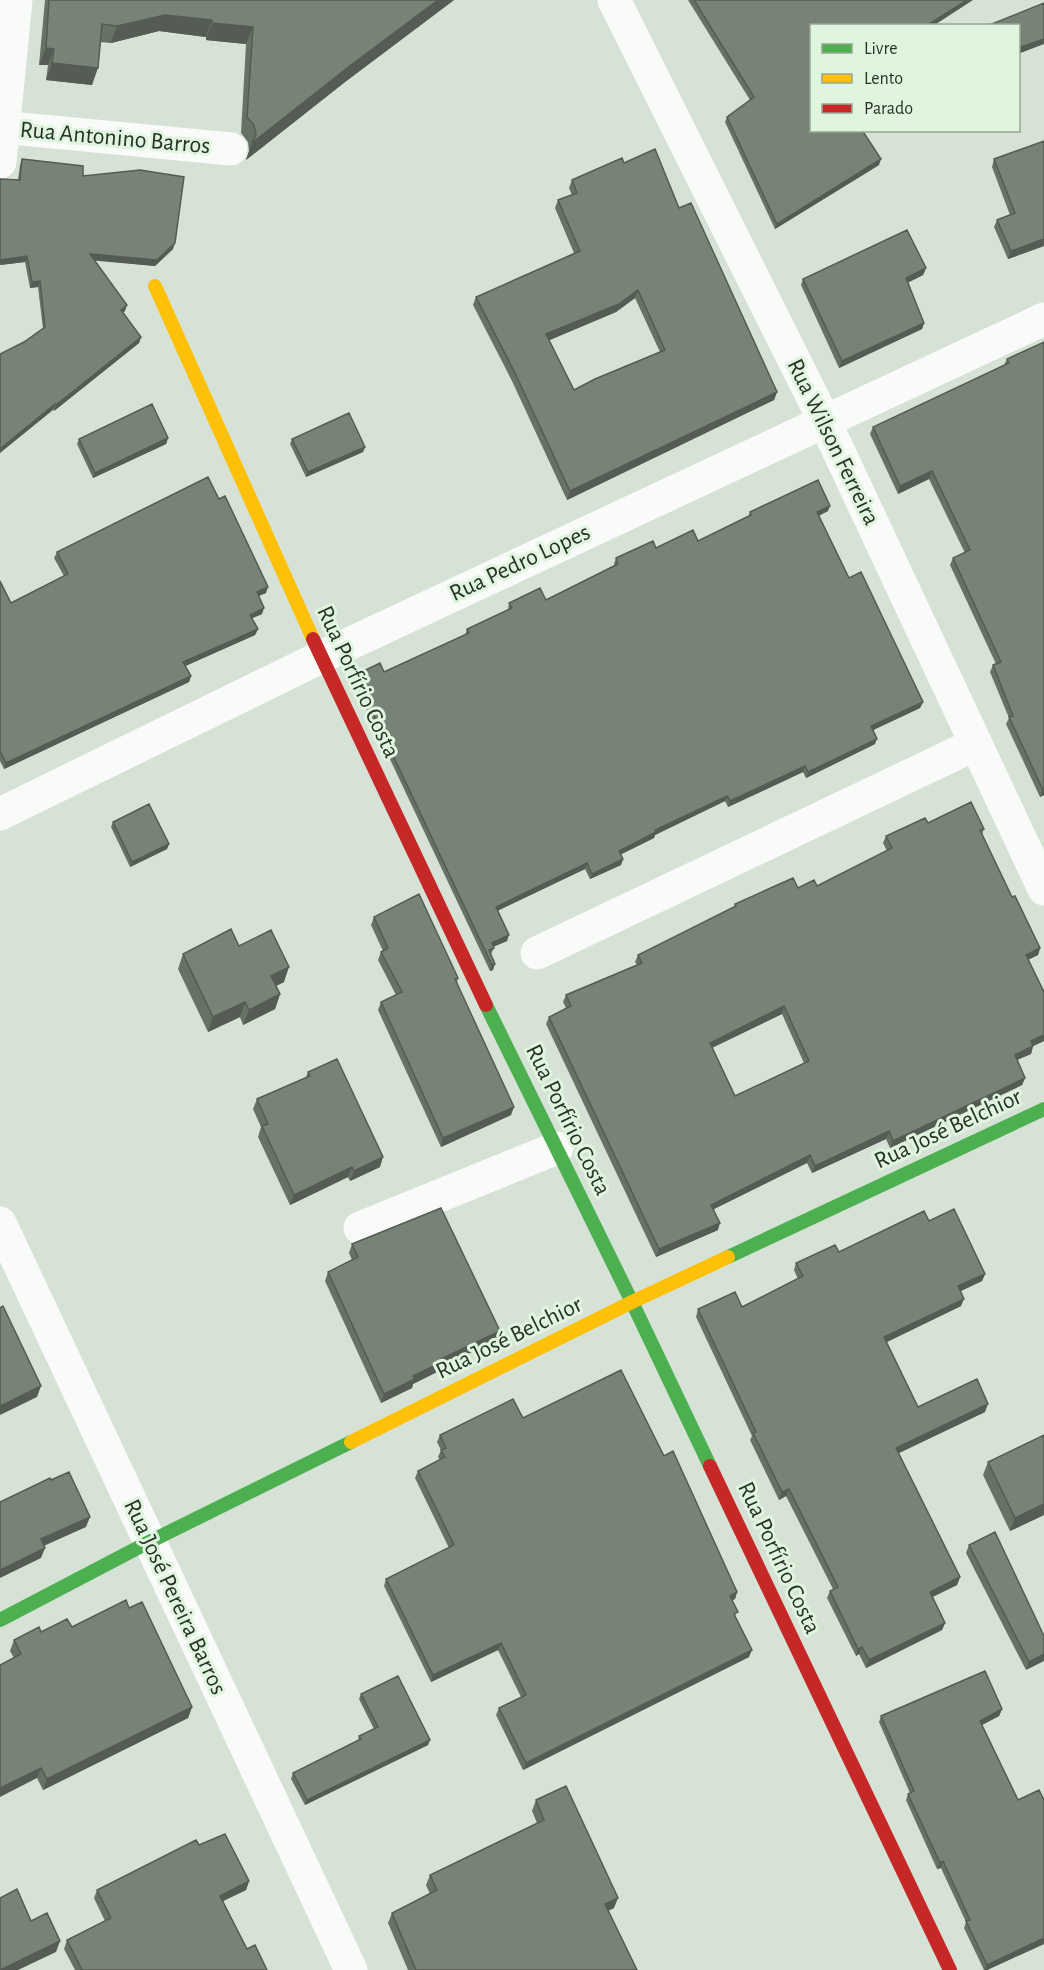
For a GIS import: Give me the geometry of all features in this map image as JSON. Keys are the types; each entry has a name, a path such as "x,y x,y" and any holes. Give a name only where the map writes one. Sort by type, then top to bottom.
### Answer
{"street":[{"path":"0,162 1,127 16,0"},
{"name":"Rua Wilson Ferreira","path":"614,0 824,420 1044,889"},
{"name":"Rua Antonino Barros","path":"1,127 231,149"},
{"name":"Rua Porfírio Costa","path":"155,286 321,657 461,954 632,1302 950,1970"},
{"name":"Rua Pedro Lopes","path":"0,814 321,657 1044,319"},
{"path":"537,953 976,744"},
{"name":"Rua José Belchior","path":"0,1620 149,1542 632,1302 1044,1109"},
{"path":"360,1228 557,1149"},
{"name":"Rua José Pereira Barros","path":"0,1223 351,1970"}],"building":[{"path":"49,0 438,0 252,143 256,135 254,125 247,117 253,27 165,15 117,26 102,24 98,68 52,63 54,49 46,48"},
{"path":"694,0 967,0 929,24 810,24 810,132 863,132 881,159 777,224 727,117 754,97"},
{"path":"1044,3 1044,39 1020,47 1020,24 992,24"},
{"path":"1044,141 1044,239 1011,251 997,220 1015,213 994,159"},
{"path":"655,149 679,208 691,203 777,392 570,491 515,373 476,297 580,251 558,200 577,193 572,180 622,158 624,163","holes":["638,290 665,350 574,390 546,334 619,304"]},
{"path":"22,159 83,166 83,176 140,170 184,177 175,243 157,260 90,254 127,305 121,310 141,337 0,449 0,354 24,342 45,327 40,281 32,282 27,256 0,260 0,179 20,180"},
{"path":"907,230 926,268 906,278 924,323 842,361 803,279"},
{"path":"1044,342 1043,790 1009,717 1013,716 993,665 1001,662 953,558 970,550 932,471 900,486 873,427 1009,363 1007,359"},
{"path":"152,404 168,438 95,473 79,439"},
{"path":"349,413 365,447 308,472 292,439"},
{"path":"208,477 219,499 225,496 268,587 257,592 264,608 250,615 258,629 183,662 191,676 6,763 0,751 0,581 11,603 68,574 57,552"},
{"path":"818,480 830,506 817,512 849,578 861,572 923,702 871,726 877,739 808,772 805,766 730,801 727,796 655,830 656,832 619,851 623,859 592,874 587,863 496,907 509,935 492,943 494,948 489,950 495,964 492,965 355,675 380,663 384,672 469,633 467,629 512,608 509,603 540,588 546,600 618,564 616,558 653,541 656,548 693,530 698,541 751,515 750,512"},
{"path":"971,802 984,829 980,830 1012,897 1015,896 1040,948 1026,955 1044,992 1044,1035 1031,1041 1033,1046 1015,1055 1025,1078 893,1141 889,1131 815,1166 810,1155 711,1205 720,1223 659,1249 549,1017 571,1006 566,995 642,963 638,955 736,906 735,904 793,878 798,888 814,880 817,886 892,848 886,836 925,818 928,823","holes":["784,1006 809,1061 735,1096 710,1043"]},
{"path":"149,804 169,844 132,862 113,822"},
{"path":"419,894 514,1107 443,1138 381,1002 402,992 381,952 388,948 374,917"},
{"path":"231,929 239,946 271,930 289,967 271,976 280,994 249,1010 245,1002 213,1017 183,954"},
{"path":"337,1059 383,1157 354,1171 352,1167 294,1195 262,1126 268,1124 257,1099 310,1076 308,1072"},
{"path":"441,1208 500,1331 441,1359 442,1362 413,1376 415,1379 384,1394 328,1272 358,1257 352,1244"},
{"path":"954,1209 985,1274 958,1286 964,1299 884,1337 918,1407 977,1379 988,1404 896,1448 960,1577 930,1592 945,1623 869,1660 862,1647 858,1649 830,1591 838,1587 789,1489 782,1492 698,1309 735,1292 742,1307 803,1276 796,1263 835,1245 839,1252 924,1211 929,1221"},
{"path":"3,1306 41,1386 0,1406 0,1308"},
{"path":"621,1370 664,1456 673,1451 737,1592 730,1596 738,1612 734,1614 752,1650 526,1763 499,1708 526,1695 501,1643 433,1675 386,1579 454,1545 418,1471 445,1457 441,1450 446,1448 440,1435 513,1399 523,1418"},
{"path":"1044,1435 1044,1504 1015,1518 988,1462"},
{"path":"69,1472 90,1517 41,1539 45,1548 0,1570 0,1502 50,1478 51,1480"},
{"path":"995,1532 1044,1636 1044,1654 1029,1662 969,1545"},
{"path":"126,1600 129,1608 142,1602 192,1707 47,1779 41,1768 0,1788 0,1665 21,1654 14,1640 39,1627 41,1632 67,1619 72,1627"},
{"path":"985,1671 1002,1709 980,1721 1018,1800 1039,1790 1044,1800 1044,1938 987,1965 966,1921 970,1920 943,1861 940,1863 908,1794 914,1791 881,1716"},
{"path":"398,1676 430,1740 307,1800 293,1773 361,1739 359,1736 378,1727 361,1694"},
{"path":"566,1786 618,1898 605,1904 637,1970 416,1970 392,1913 437,1890 430,1875 544,1820 536,1800"},
{"path":"225,1834 249,1881 220,1896 247,1949 255,1945 267,1970 82,1970 67,1940 111,1918 97,1890 196,1840 199,1845"},
{"path":"17,1889 31,1921 47,1913 60,1941 0,1970 0,1898"}],"traffic: fast":[{"path":"486,1005 710,1466"},
{"path":"728,1257 1044,1109"},
{"path":"0,1620 149,1542 351,1442"}],"traffic: slow":[{"path":"155,286 313,639"},
{"path":"351,1442 632,1302 728,1257"}],"traffic: jam":[{"path":"313,639 486,1005"},
{"path":"710,1466 950,1970"}]}
